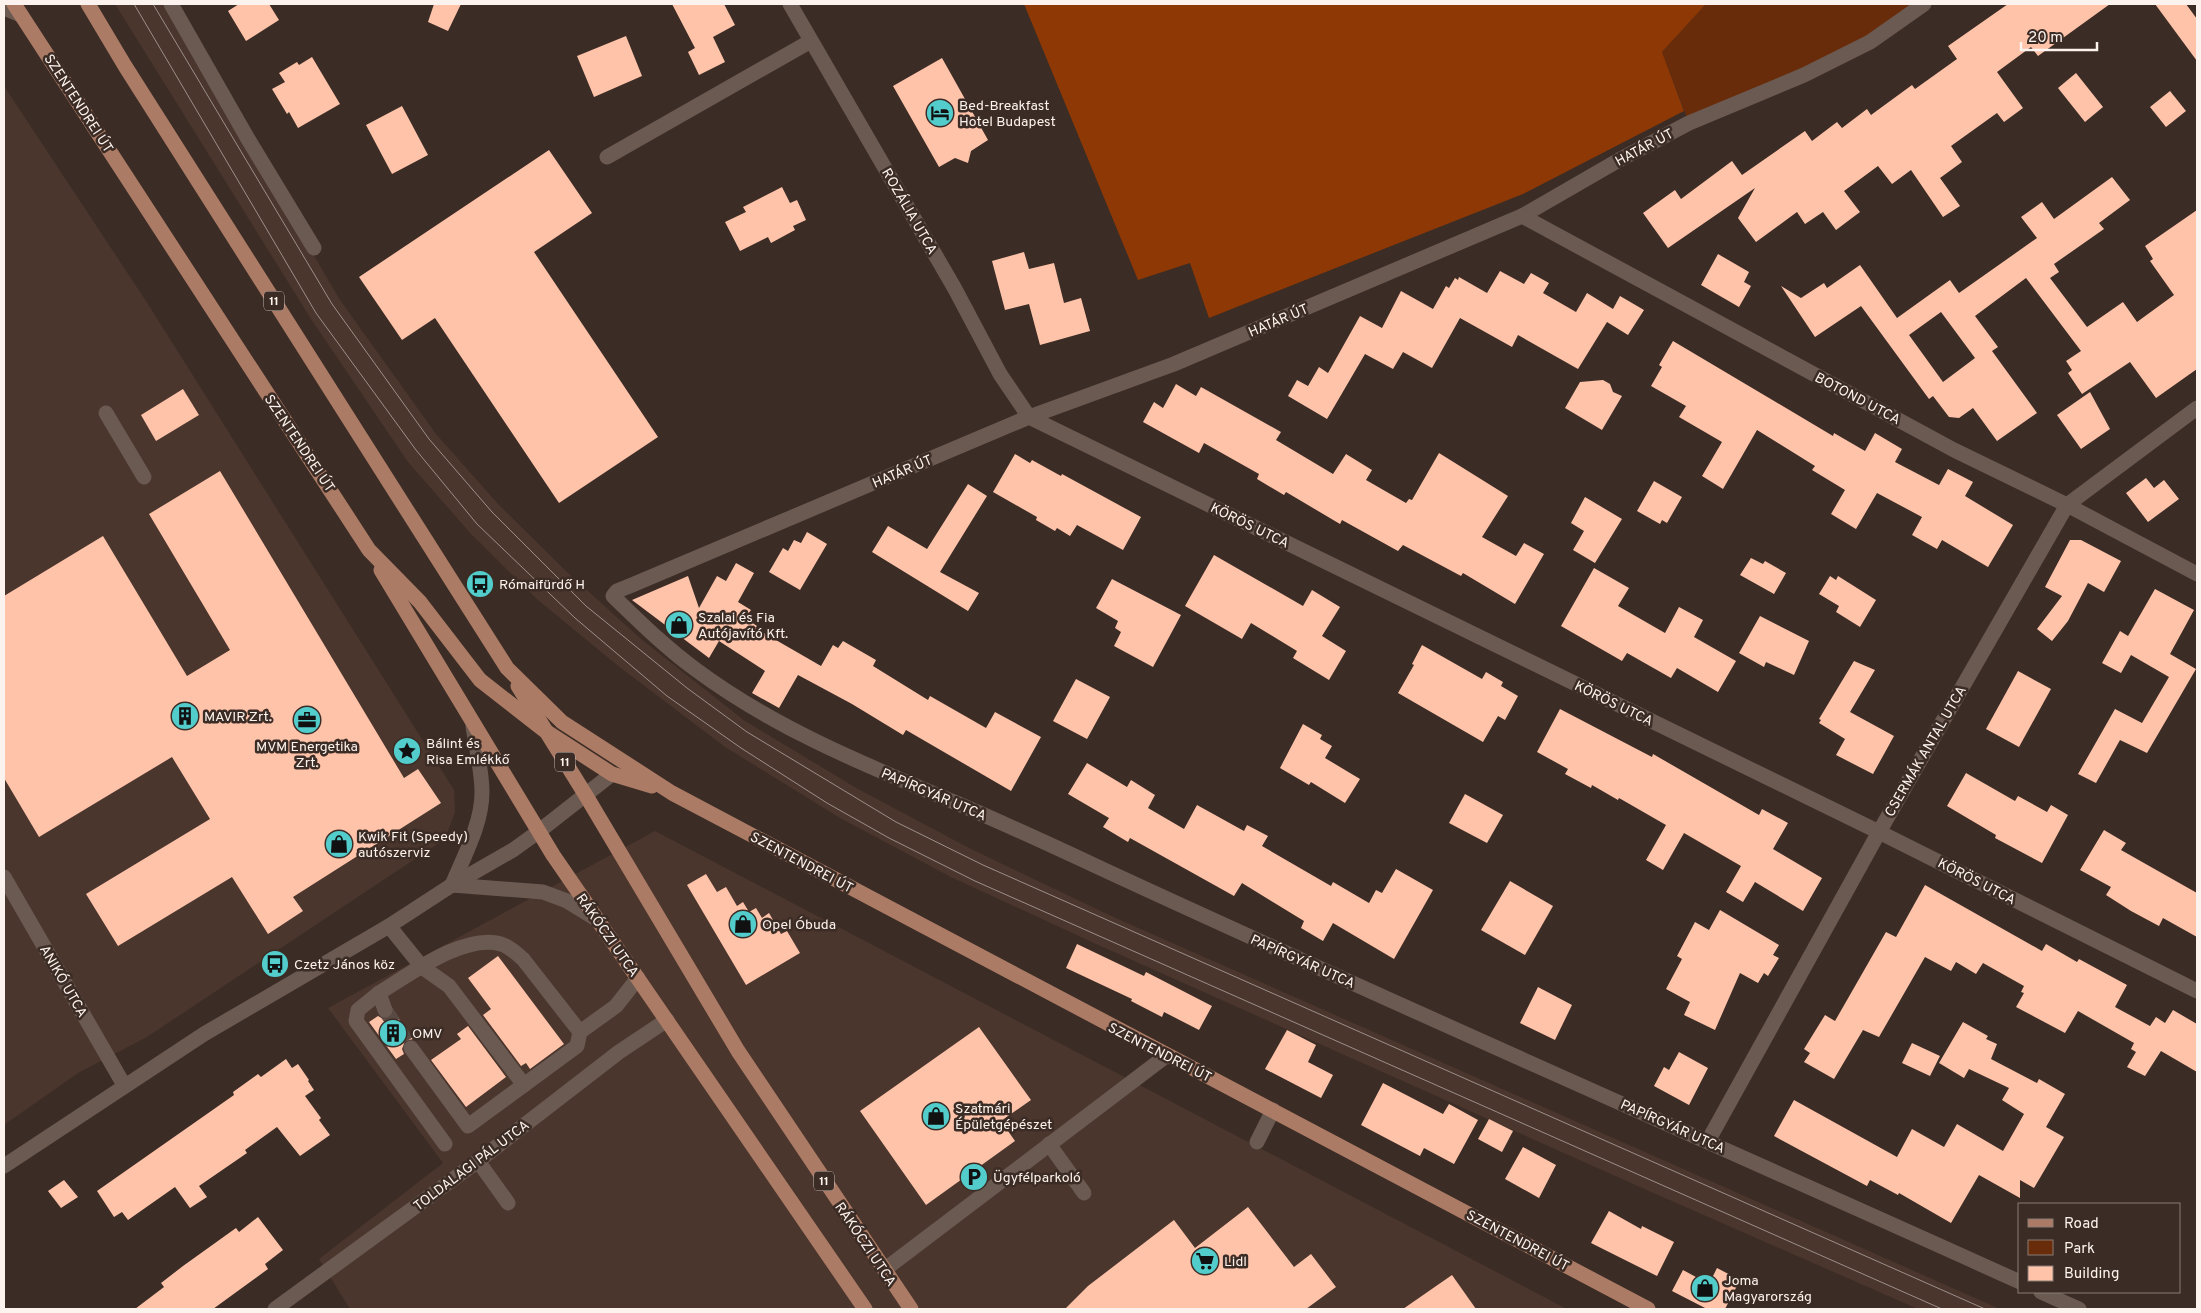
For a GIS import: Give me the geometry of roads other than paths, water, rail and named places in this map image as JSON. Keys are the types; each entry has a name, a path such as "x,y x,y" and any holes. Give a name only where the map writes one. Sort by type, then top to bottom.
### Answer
{"main road":[{"name":"SZENTENDREI ÚT","path":"88,4 125,66 507,668 562,722 672,793 1166,1056 1273,1110 1648,1309"},
{"name":"SZENTENDREI ÚT","path":"18,10 369,550 420,602 480,680 544,730 612,774 672,793"},
{"name":"RÁKÓCZI UTCA","path":"369,550 538,832 865,1309"},
{"name":"RÁKÓCZI UTCA","path":"507,668 585,794 738,1051 911,1309"}],"street":[{"path":"171,4 253,147 314,248"},
{"name":"ROZÁLIA UTCA","path":"790,4 955,289 1000,374 1029,417"},
{"name":"HATÁR ÚT","path":"613,596 617,591 1029,417 1174,364 1522,216 1619,160 1689,123 1804,75 1870,42 1924,4"},
{"path":"4,8 18,10"},
{"path":"607,157 811,41"},
{"name":"BOTOND UTCA","path":"1522,216 1954,450 2067,505 2197,574"},
{"name":"CSERMÁK ANTAL UTCA","path":"1708,1142 1879,832 2067,505 2197,408"},
{"path":"106,412 144,478"},
{"name":"KÖRÖS UTCA","path":"1029,417 1879,832 2197,991"},
{"name":"PAPÍRGYÁR UTCA","path":"613,596 662,644 698,672 766,715 802,735 866,765 1016,828 1262,943 2018,1281"},
{"path":"452,885 472,839 480,810 482,792 474,726"},
{"path":"4,1166 124,1085 204,1034 389,926 452,885 513,850 612,774"},
{"name":"ANIKÓ UTCA","path":"4,876 124,1085"},
{"path":"452,885 542,892 567,901 598,920"},
{"path":"389,926 422,967 449,986 524,1085"},
{"path":"445,1144 356,1021 358,1010 379,993 422,967 466,945 486,942 501,944 513,950 523,959 580,1032"},
{"path":"412,1048 468,1126 577,1046 580,1032 616,1006 638,978"},
{"path":"379,993 385,1010"},
{"name":"TOLDALAGI PÁL UTCA","path":"275,1309 478,1162 619,1052 666,1020"},
{"path":"884,1270 1166,1056"},
{"path":"1257,1142 1273,1110"},
{"path":"1049,1144 1084,1193"},
{"path":"478,1162 508,1203"},
{"path":"2043,1293 2080,1309"}],"tunnel":[{"path":"385,1010 411,1048"}],"tram line":[{"path":"134,4 316,313 416,450 477,524 575,618 667,696 741,748 827,803 889,838 975,881 1942,1309"},
{"path":"153,4 332,304 429,439 492,512 586,606 687,688 747,732 896,822 983,865 1985,1309"}],"place":[{"name":"Bed-Breakfast Hotel Budapest","path":"940,113"},
{"name":"Rómaifürdő H","path":"480,584"},
{"name":"Szalai és Fia Autójavító Kft.","path":"679,625"},
{"name":"MAVIR Zrt.","path":"185,716"},
{"name":"MVM Energetika Zrt.","path":"307,720"},
{"name":"Bálint és Risa Emlékkő","path":"407,751"},
{"name":"Kwik Fit (Speedy) autószerviz","path":"339,844"},
{"name":"Opel Óbuda","path":"743,924"},
{"name":"Czetz János köz","path":"275,964"},
{"name":"OMV","path":"393,1033"},
{"name":"Szatmári Épületgépészet","path":"936,1116"},
{"name":"Ügyfélparkoló","path":"974,1177"},
{"name":"Lidl","path":"1205,1261"},
{"name":"Joma Magyarország","path":"1705,1288"}]}
